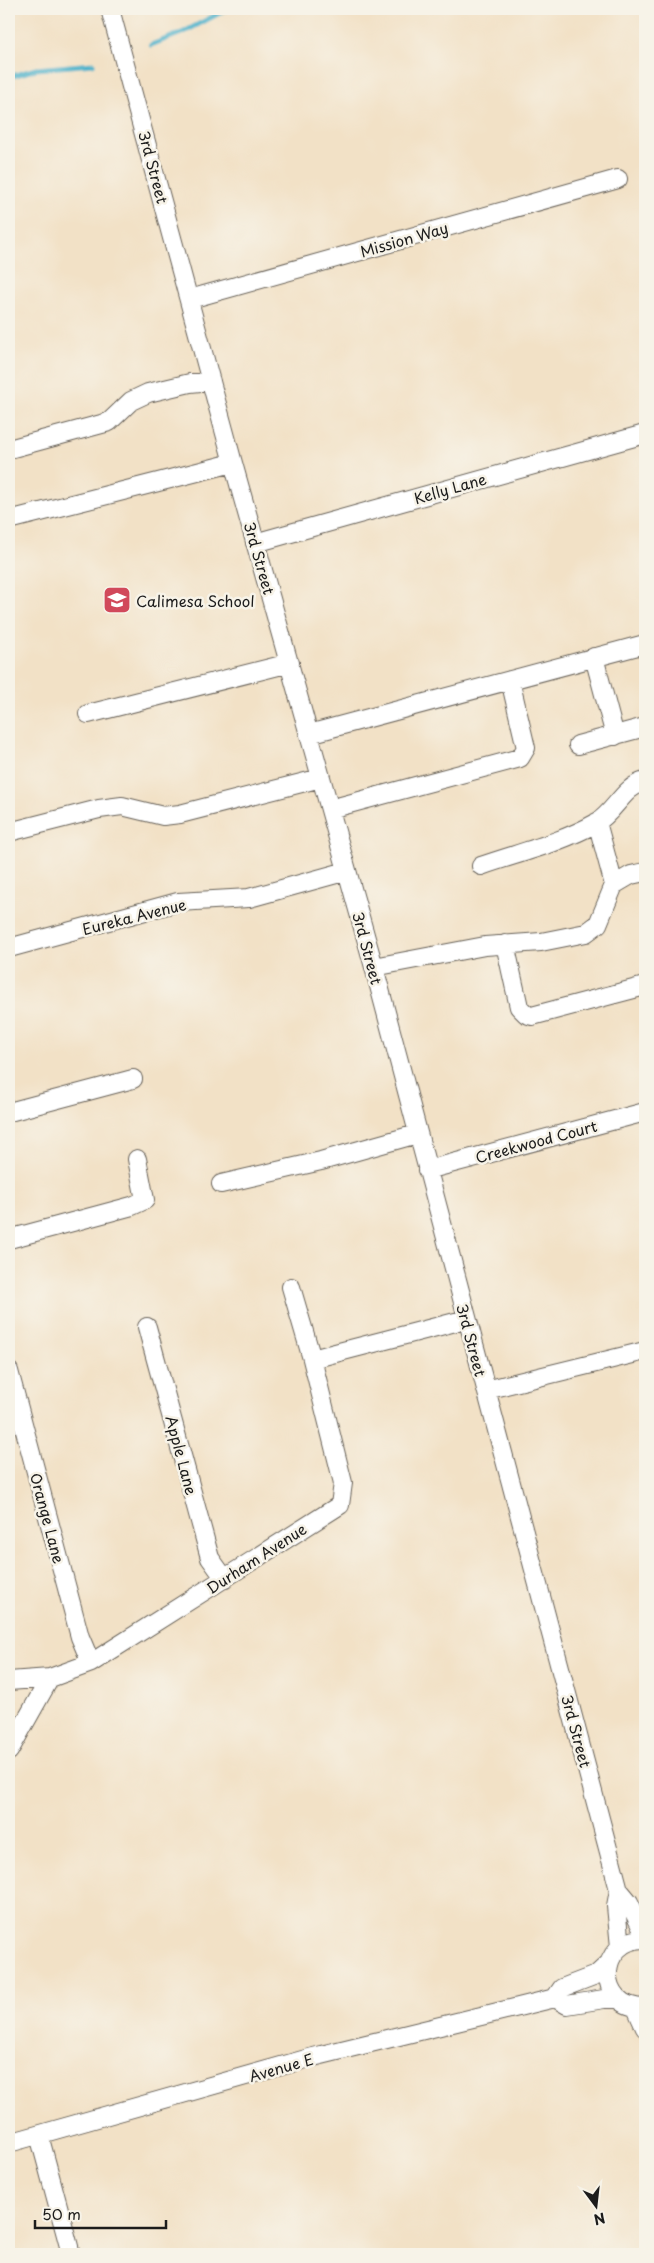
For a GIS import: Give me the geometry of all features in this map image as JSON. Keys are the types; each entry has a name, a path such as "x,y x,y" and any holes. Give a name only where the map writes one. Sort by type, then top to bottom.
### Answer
{"street":[{"name":"3rd Street","path":"110,9 190,299 232,463 374,966 466,1319 620,1890 629,1902 645,1935"},
{"name":"Mission Way","path":"190,299 618,180"},
{"path":"9,449 109,422 131,401 148,393 190,383 211,381"},
{"name":"Kelly Lane","path":"255,543 645,434"},
{"path":"9,520 232,463"},
{"path":"309,734 645,644"},
{"path":"594,657 615,736"},
{"path":"88,714 290,663"},
{"path":"330,809 520,758 526,748 510,680"},
{"path":"578,746 645,727"},
{"path":"9,832 99,809 122,806 163,816 180,814 321,778"},
{"path":"480,866 556,840 598,822 624,795 639,782 645,781"},
{"path":"374,966 504,944 541,942 586,934 598,924 614,885 598,822"},
{"name":"Eureka Avenue","path":"9,948 178,902 249,898 347,871"},
{"path":"614,885 631,875 645,872"},
{"path":"504,944 519,1007 526,1014 532,1016 645,986"},
{"path":"9,1112 133,1079"},
{"name":"Creekwood Court","path":"427,1170 645,1112"},
{"path":"221,1184 321,1161 418,1134"},
{"path":"9,1239 132,1206 145,1200 138,1159"},
{"name":"Durham Avenue","path":"9,1681 50,1678 91,1663 340,1505 343,1483 312,1359 291,1287"},
{"path":"312,1359 466,1319"},
{"name":"Apple Lane","path":"147,1327 210,1558 225,1579"},
{"path":"486,1390 645,1350"},
{"name":"Orange Lane","path":"9,1372 80,1637 91,1663"},
{"path":"9,1751 50,1678"},
{"name":"3rd Street","path":"620,1890 616,1906 620,1947"},
{"path":"620,1947 629,1942 645,1939"},
{"name":"Avenue E","path":"9,2143 313,2058 555,1998 562,1988 596,1975 609,1963 620,1947"},
{"path":"609,1963 608,1982 618,1999 641,2008 645,2028"},
{"name":"Avenue E","path":"555,1998 566,2005 604,1999 618,1999"},
{"path":"39,2135 71,2254"}],"waterway":[{"path":"151,45 184,32 227,9"},
{"path":"9,77 36,69 93,64"}],"place":[{"name":"Calimesa School","path":"117,600"}]}
